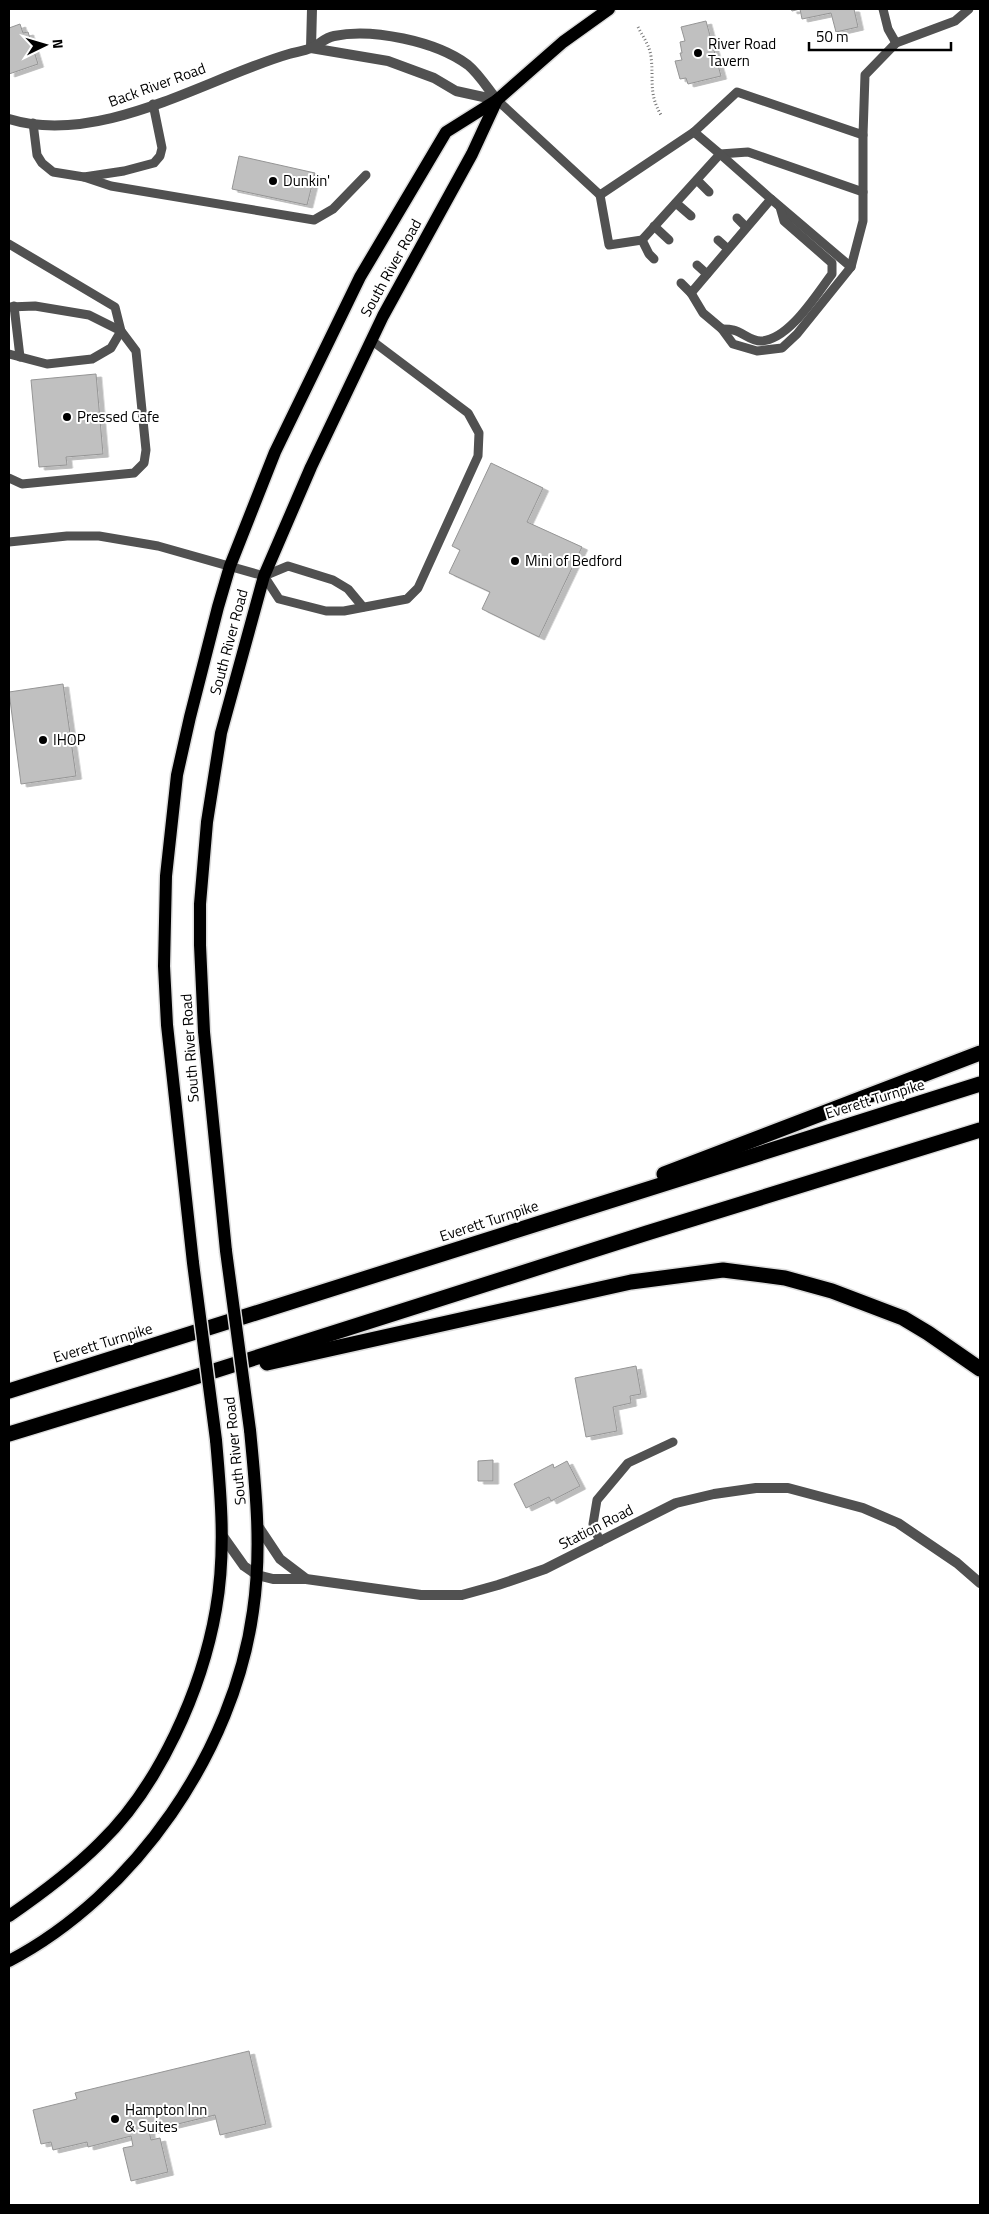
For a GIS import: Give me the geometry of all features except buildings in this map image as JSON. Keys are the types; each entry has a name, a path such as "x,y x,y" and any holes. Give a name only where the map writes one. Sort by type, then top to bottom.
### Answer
{"highway":[{"path":"514,1231 980,1053"},
{"name":"Everett Turnpike","path":"9,1392 980,1084"},
{"path":"9,1434 980,1130"},
{"path":"173,1384 631,1282 723,1270 794,1280 832,1290 903,1318 980,1369"}],"main road":[{"name":"South River Road","path":"9,1916 42,1894 102,1842 128,1812 153,1775 191,1701 207,1655 216,1608 222,1535 222,1510 216,1440 193,1263 167,1025 164,966 166,884 177,775 192,707 230,566 275,452 360,277 446,132 497,100 563,42 609,9"},
{"name":"South River Road","path":"9,1961 67,1923 127,1869 157,1833 183,1796 207,1754 225,1716 237,1684 247,1647 257,1575 258,1526 250,1430 226,1251 204,1032 200,945 200,904 207,822 221,733 264,576 310,467 371,340 472,154 497,100"}],"street":[{"path":"312,9 312,48"},
{"name":"Back River Road","path":"9,119 33,123 71,124 94,122 116,117 263,62 312,48 323,39 351,33 390,36 447,52 468,65 497,100"},
{"name":"Back River Road","path":"312,48 388,62 434,78 456,91 497,100"},
{"name":"Station Road","path":"257,1575 273,1579 306,1579 421,1595 462,1595 545,1569 676,1503 714,1494 756,1488 788,1488 863,1508 898,1523 927,1541 980,1583"},
{"path":"258,1526 280,1559 306,1579"},
{"path":"222,1535 244,1566 257,1575"}],"lane":[{"path":"883,9 888,29 896,43"},
{"path":"681,283 691,292 703,313 722,329 734,344 757,351 782,348 797,334 851,267 863,221 865,74 896,43 956,21 969,9"},
{"path":"600,195 694,132 738,92 863,134"},
{"path":"497,100 600,195 609,246 642,240 720,154 748,152 863,192"},
{"path":"84,177 124,171 154,163 160,156 162,148 153,104"},
{"path":"33,123 35,147 42,163 53,172 84,177 110,186 314,220 327,214 366,175"},
{"path":"694,132 851,267"},
{"path":"696,180 709,192"},
{"path":"691,292 771,198"},
{"path":"676,203 691,216"},
{"path":"722,329 735,330 746,337 761,341 778,337 789,328 832,274 832,263 784,221 780,206"},
{"path":"737,218 746,227"},
{"path":"654,226 669,240"},
{"path":"642,240 648,254 654,259"},
{"path":"718,240 728,249"},
{"path":"9,244 115,307 121,331 136,351 146,450 144,463 134,473 22,484 9,478"},
{"path":"697,265 707,274"},
{"path":"20,357 12,306 35,306 89,315 121,331"},
{"path":"9,354 47,364 92,359 111,348 121,331"},
{"path":"264,576 279,599 326,611 344,611 407,600 418,588 478,456 480,433 468,413 371,340"},
{"path":"9,542 67,536 99,536 158,546 264,576 288,566 333,580 348,589 363,607"},
{"path":"600,1542 593,1524 597,1500 628,1463 673,1442"}],"path":[{"path":"638,28 648,46 651,57 653,99 660,115"}],"place":[{"name":"River Road Tavern","path":"698,53"},
{"name":"Dunkin'","path":"273,181"},
{"name":"Pressed Cafe","path":"67,417"},
{"name":"Mini of Bedford","path":"515,561"},
{"name":"IHOP","path":"43,740"},
{"name":"Hampton Inn & Suites","path":"115,2119"}]}
